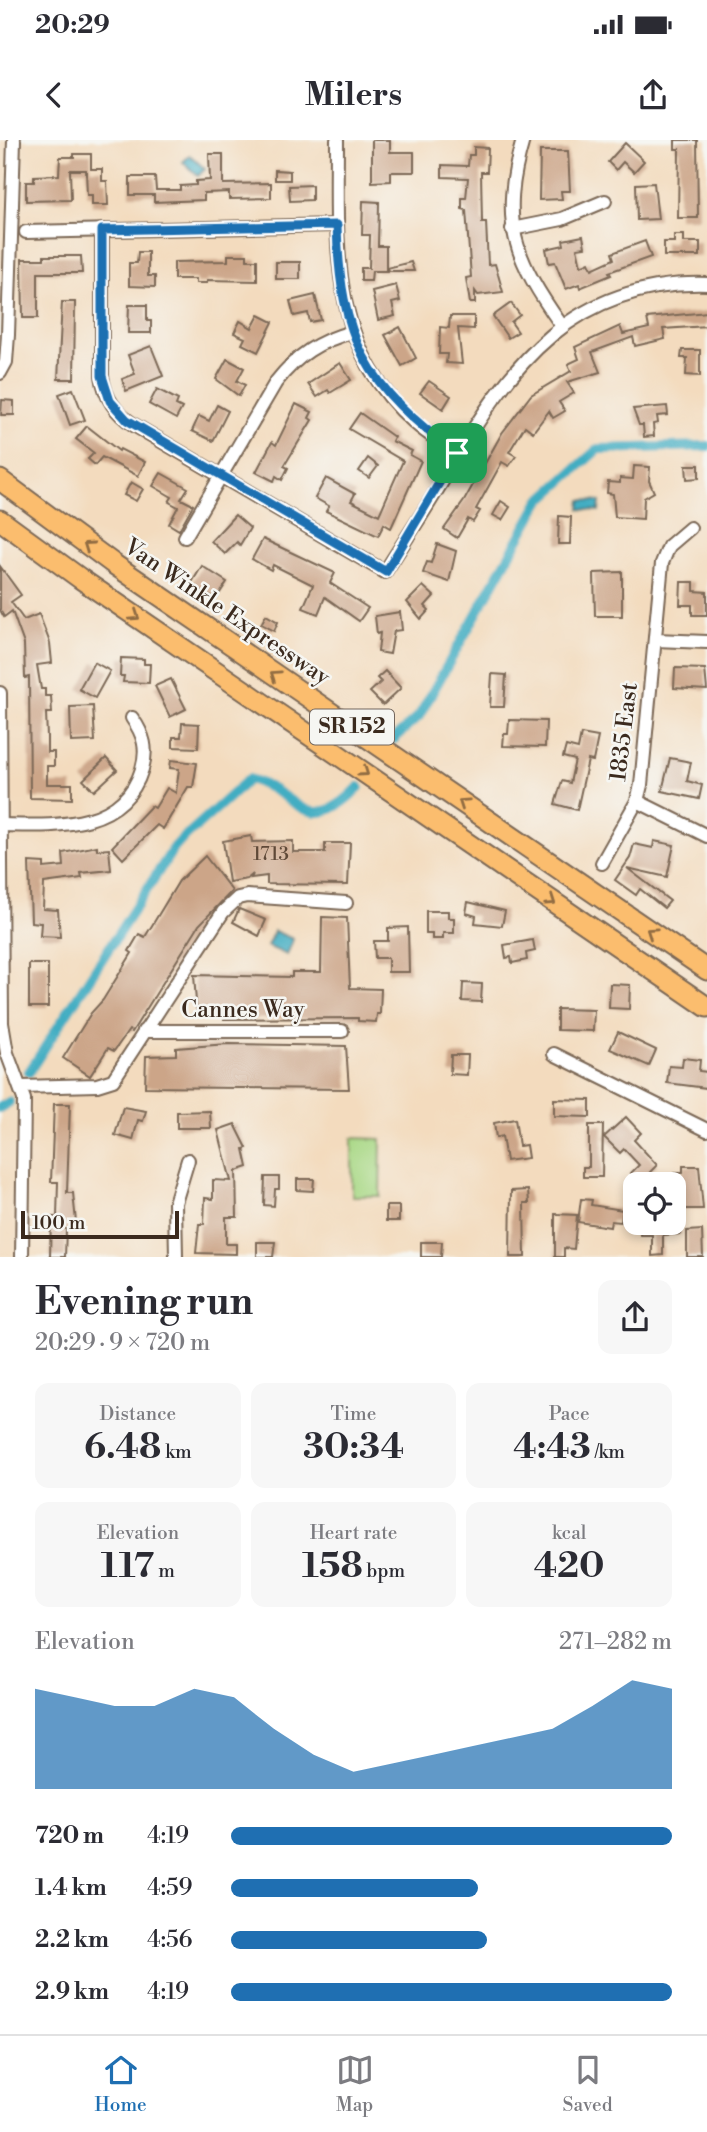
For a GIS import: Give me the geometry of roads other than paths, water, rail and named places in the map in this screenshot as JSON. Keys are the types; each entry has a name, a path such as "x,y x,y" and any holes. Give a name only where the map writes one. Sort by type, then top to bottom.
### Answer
{"main road":[{"name":"Van Winkle Expressway","path":"0,480 115,565 707,970"},
{"name":"SR 152","path":"0,520 92,587 707,1007"}],"street":[{"path":"0,373 6,362 8,346 14,140"},
{"path":"337,140 339,278 352,332 370,368 394,400 414,422 457,453"},
{"path":"523,140 510,203 512,229 530,279 562,326"},
{"path":"0,174 14,174"},
{"path":"512,229 562,219 605,201"},
{"path":"26,232 337,225"},
{"path":"102,230 102,376 110,401 127,420 386,572 457,453 507,380 528,356 562,326 588,310 637,291 707,284"},
{"path":"185,537 292,362 332,337 352,332"},
{"name":"1835 East","path":"602,863 636,801 646,749 662,563 669,546 690,528"},
{"path":"655,640 707,642"},
{"path":"0,692 3,1038 21,1087 25,1120 22,1257"},
{"path":"2,825 73,825 97,818 113,808 134,786 145,757 145,742 132,719"},
{"path":"636,801 707,836"},
{"path":"21,1087 108,1083 116,1076 223,912 238,898 257,895 346,903"},
{"name":"Cannes Way","path":"144,1031 342,1031"},
{"path":"554,1054 707,1130"},
{"path":"176,1257 175,1203 188,1160"}],"water":[{"path":"190,155 205,169 198,176 183,162"},
{"path":"581,500 600,501 599,511 580,509"},
{"path":"274,931 293,939 287,955 267,946"}],"waterway":[{"path":"394,739 419,716 540,501 598,449 707,446"},
{"path":"29,1072 175,846 249,779 266,786 303,809 315,812 341,803 359,787"},
{"path":"0,1108 9,1102"}]}
